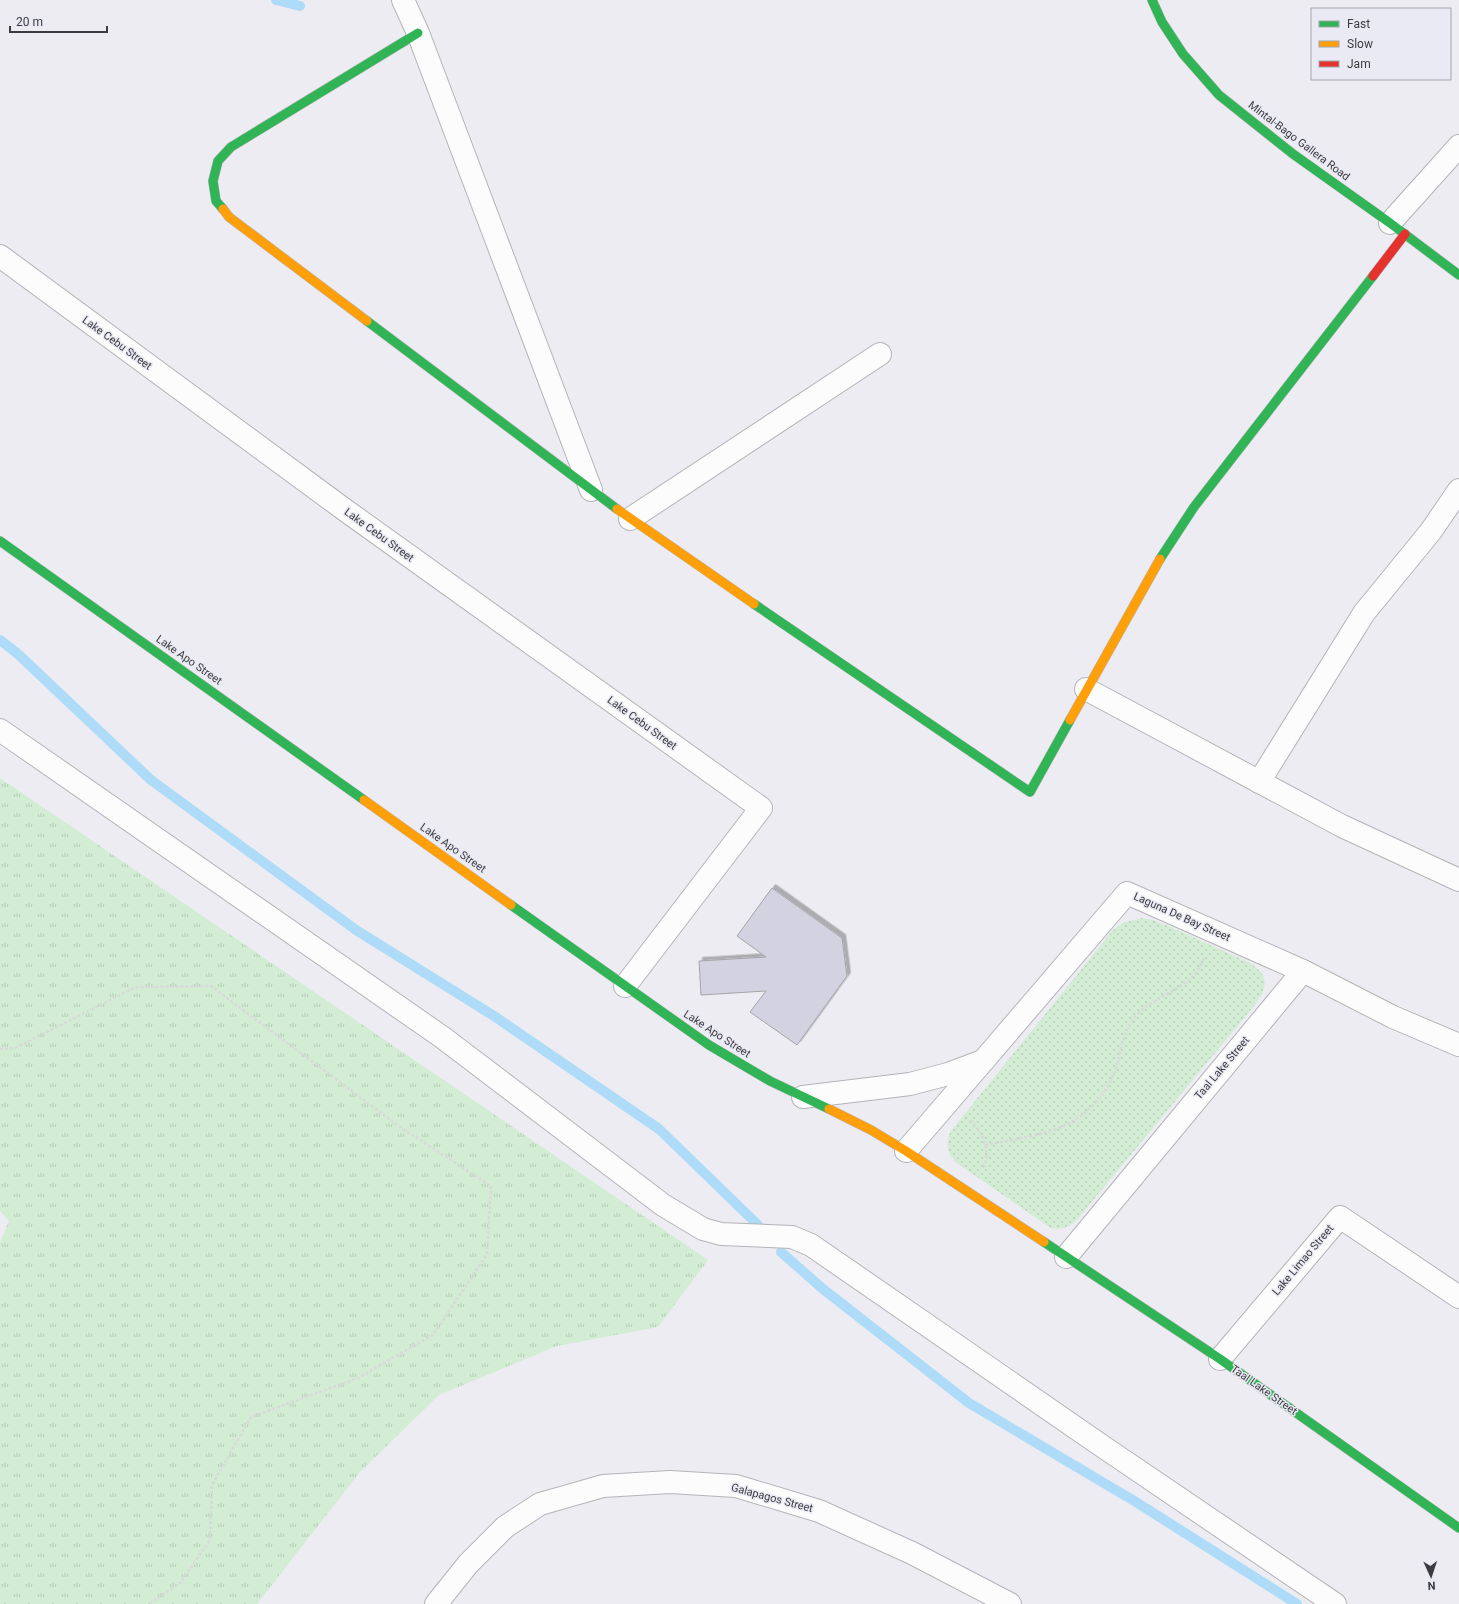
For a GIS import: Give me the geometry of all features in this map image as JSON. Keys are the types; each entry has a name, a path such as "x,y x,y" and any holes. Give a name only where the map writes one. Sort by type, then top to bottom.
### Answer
{"street":[{"path":"404,0 418,33 591,490"},
{"name":"Mintal-Bago Gallera Road","path":"1152,0 1162,22 1183,54 1219,95 1293,154 1397,228 1459,275"},
{"path":"418,33 231,147 218,161 213,181 216,201 229,217 630,519 1030,792 1152,570 1194,507 1397,228 1459,146"},
{"name":"Lake Cebu Street","path":"0,256 345,510 761,808 625,986"},
{"path":"630,519 880,354"},
{"path":"1259,782 1364,613 1431,531 1459,490"},
{"name":"Lake Apo Street","path":"0,541 709,1045 740,1064 871,1130 906,1151"},
{"path":"1086,689 1342,826 1459,880"},
{"path":"0,730 442,1037 663,1205 703,1229 721,1234 792,1237 811,1245 1102,1446 1335,1604"},
{"name":"Laguna De Bay Street","path":"906,1151 1128,893 1302,970 1393,1017 1459,1045"},
{"name":"Taal Lake Street","path":"1066,1257 1302,970"},
{"path":"803,1097 910,1084 948,1074 983,1061"},
{"name":"Taal Lake Street","path":"906,1151 1220,1358 1459,1528"},
{"name":"Lake Limao Street","path":"1220,1358 1340,1217 1459,1297"},
{"name":"Galapagos Street","path":"436,1604 468,1564 505,1528 540,1504 603,1486 670,1482 736,1486 819,1511 912,1553 1010,1604"}],"path":[{"path":"985,1145 1024,1138 1054,1130 1075,1121 1091,1109 1110,1081 1117,1067 1121,1046 1128,1028 1137,1015 1150,1004 1191,978 1200,967 1217,933"},
{"path":"0,1049 15,1048 136,986 211,986 400,1127 492,1186 487,1254 434,1334 358,1378 251,1417 212,1485 210,1540 180,1583 149,1604"},
{"path":"947,1103 974,1124 981,1134 985,1145 985,1165 980,1174 966,1191"}],"green space":[{"path":"0,778 708,1260 658,1327 557,1346 439,1395 360,1472 257,1604 0,1604 0,1243 9,1221 0,1211"},
{"path":"1142,918 1166,925 1250,963 1257,968 1264,978 1264,988 1254,1006 1076,1221 1064,1228 1051,1228 955,1162 948,1147 949,1135 1113,930 1125,922"}],"building":[{"path":"772,888 842,938 847,976 797,1045 750,1012 766,991 701,995 699,961 766,957 737,936"}],"waterway":[{"path":"276,0 300,6"},
{"path":"0,640 18,654 151,780 356,930 494,1016 659,1129 758,1225"},
{"path":"781,1252 823,1289 969,1403 1136,1502 1297,1604"}],"traffic: fast":[{"path":"1152,0 1162,22 1183,54 1219,95 1293,154 1390,223 1459,275"},
{"path":"223,209 216,201 213,181 218,161 231,147 418,33"},
{"path":"1160,559 1194,507 1373,276"},
{"path":"367,321 617,509"},
{"path":"0,541 364,800"},
{"path":"754,604 1030,792 1070,720"},
{"path":"511,905 709,1045 770,1081 829,1109"},
{"path":"1044,1242 1220,1359 1459,1528"}],"traffic: slow":[{"path":"223,209 229,217 367,321"},
{"path":"617,509 754,604"},
{"path":"1070,720 1160,559"},
{"path":"364,800 511,905"},
{"path":"829,1109 871,1130 906,1151 1044,1242"}],"traffic: jam":[{"path":"1373,276 1405,234"}]}
